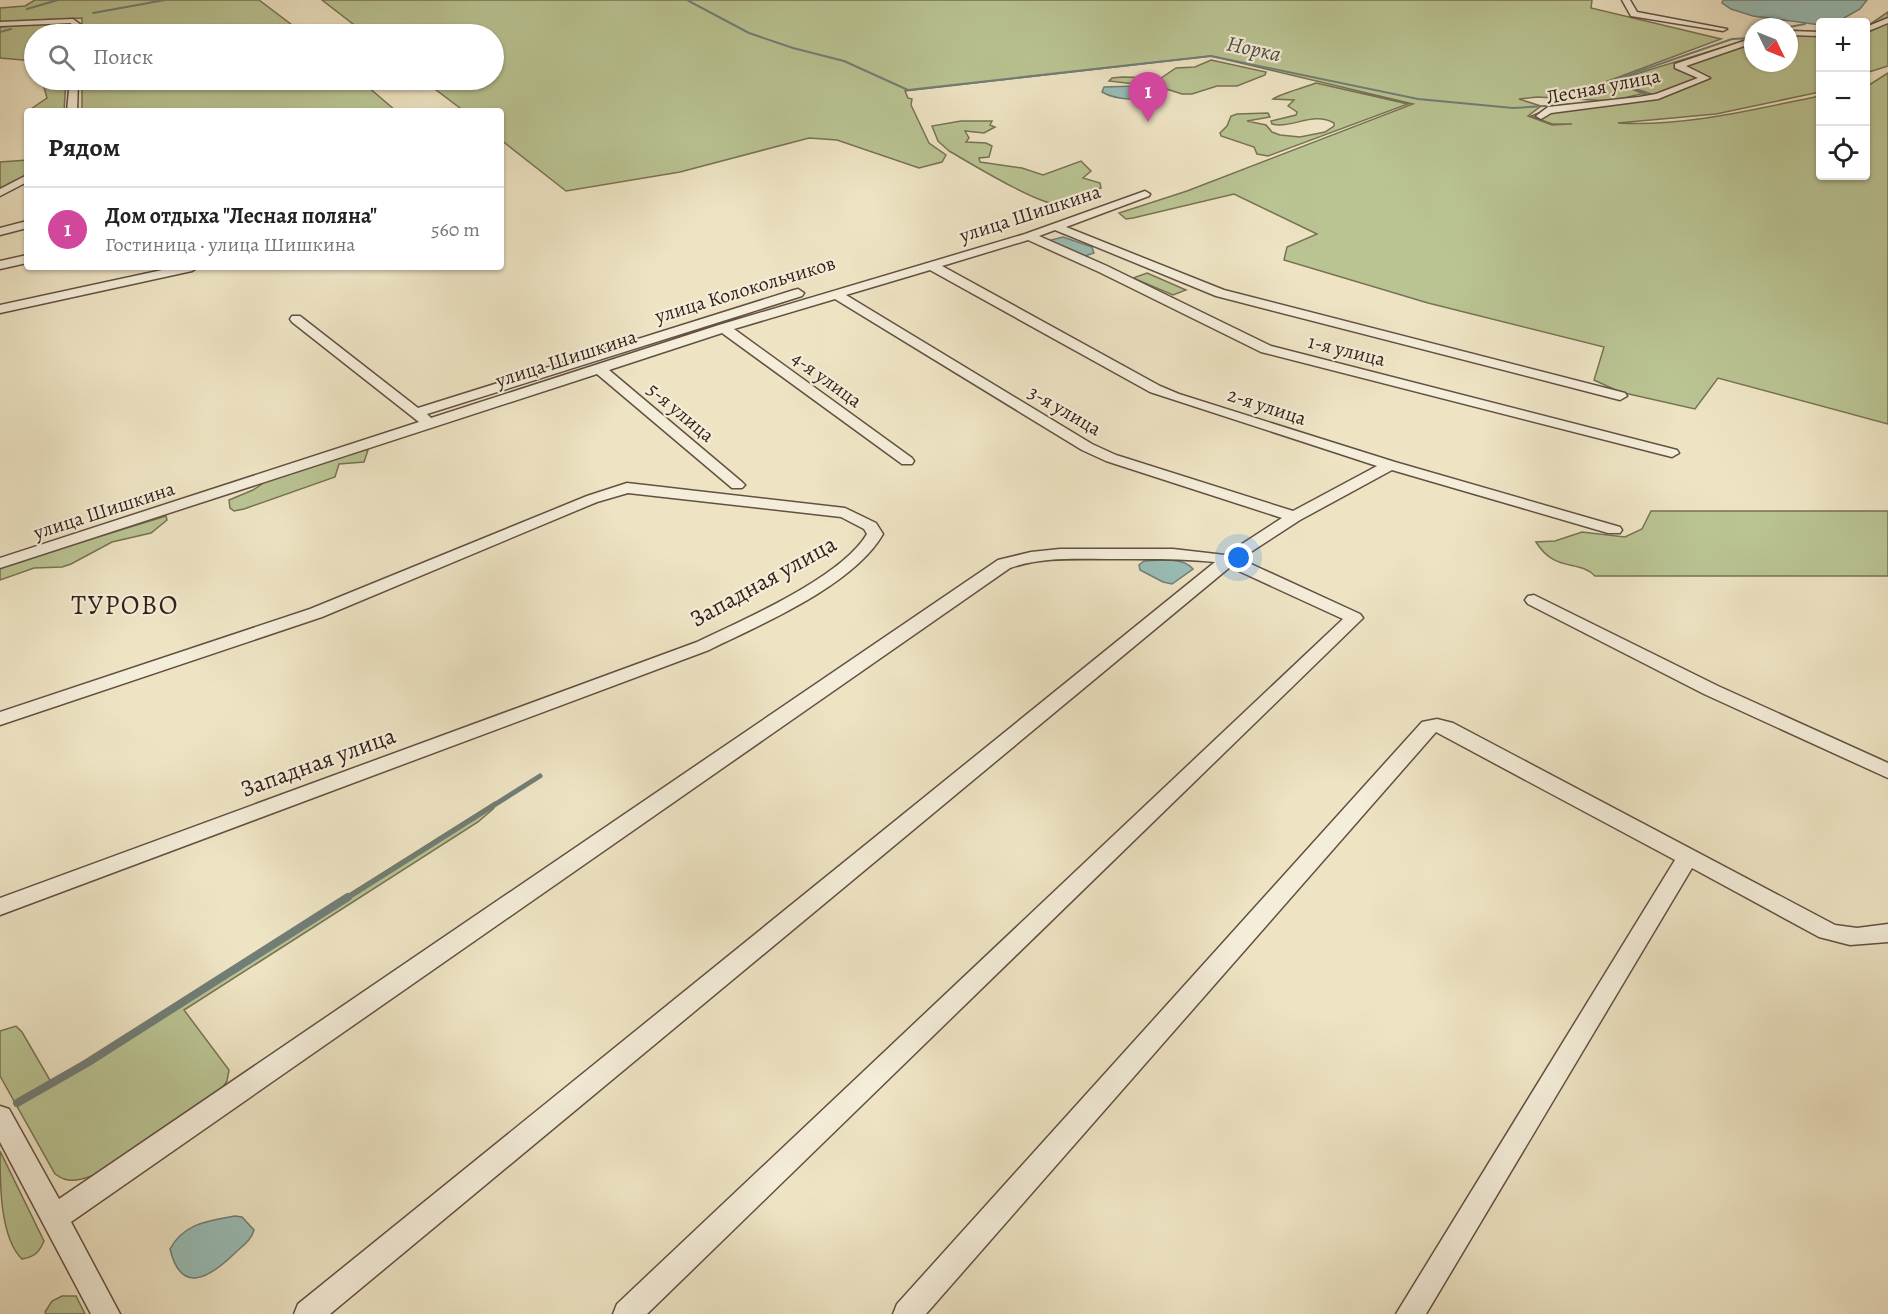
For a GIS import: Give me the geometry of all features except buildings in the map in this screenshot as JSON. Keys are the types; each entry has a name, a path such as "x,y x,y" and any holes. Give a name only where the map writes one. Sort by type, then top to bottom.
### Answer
{"street":[{"path":"1626,0 1631,12 1641,16 1723,29"},
{"path":"1870,28 1888,20"},
{"path":"0,24 73,21 75,24"},
{"path":"1798,33 1816,34"},
{"name":"Лесная улица","path":"1541,117 1548,110 1658,96 1706,78 1680,69 1678,66 1680,64 1744,43"},
{"path":"72,108 73,90"},
{"path":"0,193 24,180"},
{"name":"улица Шишкина","path":"0,563 724,328 1029,236 1055,222 1145,194"},
{"path":"1055,222 1220,292 1309,317 1620,396"},
{"name":"улица Колокольчиков","path":"416,413 737,311 1055,222"},
{"path":"0,232 24,225"},
{"name":"1-я улица","path":"1029,236 1103,269 1266,349 1672,453"},
{"path":"0,265 24,260"},
{"name":"2-я улица","path":"931,265 1155,389 1390,465 1614,530"},
{"path":"0,309 178,270"},
{"name":"3-я улица","path":"836,294 1087,447 1111,458 1294,517"},
{"path":"296,319 430,423"},
{"name":"4-я улица","path":"724,328 907,460"},
{"name":"5-я улица","path":"599,368 737,485"},
{"path":"308,1314 1228,560 1294,517 1390,465"},
{"name":"Западная улица","path":"0,719 294,621 592,499 627,488 845,513 870,526 875,534 873,542 864,553 838,572 740,628 703,646 0,907"},
{"path":"54,1218 1004,564 1020,558 1068,555 1191,554 1228,560 1354,618 627,1314"},
{"path":"1534,600 1711,690 1888,771"},
{"path":"907,1314 1429,727 1437,725 1446,728 1827,931 1844,937 1861,939 1888,933"},
{"path":"1410,1314 1687,858"},
{"path":"0,1117 106,1314"}],"green space":[{"path":"35,0 259,0 291,24 82,24 82,18 0,22 0,8 25,6"},
{"path":"322,0 1592,0 1591,8 1721,39 1608,81 1645,93 1611,101 1651,94 1613,81 1744,41 1744,72 1798,72 1798,31 1816,32 1816,93 1716,114 1618,123 1643,124 1694,120 1816,97 1816,180 1870,180 1870,84 1888,73 1888,424 1718,378 1695,409 1620,392 1594,380 1604,347 1428,303 1284,260 1287,247 1317,234 1234,194 1133,218 1126,219 1119,213 1187,191 1413,104 1211,56 905,91 908,98 912,99 911,105 929,143 946,155 942,162 919,168 837,140 809,138 680,172 566,191 504,142 504,108 460,108 436,90 504,90 504,24 353,24","holes":["1537,97 1611,101 1575,105 1531,116 1552,124 1572,124 1552,125 1528,116 1541,106 1519,99"]},
{"path":"1888,12 1888,66 1870,72 1870,24"},
{"path":"24,25 24,60 0,58 0,27"},
{"path":"1211,60 1266,72 1265,75 1237,86 1217,86 1192,94 1182,94 1160,87 1109,81 1112,78 1122,77 1161,78 1176,68 1195,67"},
{"path":"1316,83 1408,104 1268,156 1257,154 1254,147 1221,136 1220,133 1227,126 1231,116 1237,114 1268,113 1270,117 1247,121 1266,125 1272,132 1280,135 1300,137 1325,132 1334,126 1334,123 1310,119 1280,125 1272,124 1271,121 1296,115 1297,112 1288,106 1294,100 1273,99"},
{"path":"45,90 65,90 64,108 32,108 47,98"},
{"path":"82,90 372,90 393,108 82,108"},
{"path":"961,121 992,121 990,125 995,127 984,133 965,131 969,138 966,142 986,143 992,146 989,157 979,158 980,162 1022,168 1043,175 1081,161 1091,171 1083,178 1100,183 1101,188 1063,204 1047,202 1020,190 949,151 938,141 932,126"},
{"path":"24,160 24,177 0,190 0,162"},
{"path":"1147,273 1186,290 1173,295 1133,278"},
{"path":"360,450 368,450 364,462 339,464 335,477 244,509 234,511 230,508 229,500 265,482"},
{"path":"1651,511 1888,511 1888,576 1595,576 1582,568 1551,558 1536,542 1555,541 1582,532 1625,537 1642,529"},
{"path":"166,516 167,520 151,533 112,542 71,564 62,567 34,568 0,580 0,567"},
{"path":"495,802 497,803 493,809 478,822 184,1010 229,1070 227,1081 219,1093 149,1143 108,1168 76,1180 65,1179 55,1174 0,1076 0,1031 16,1026 22,1032 51,1082"},
{"path":"0,1151 44,1241 36,1254 22,1259 9,1238 5,1224 1,1194"},
{"path":"62,1296 76,1296 85,1314 46,1314 52,1301"}],"water":[{"path":"1723,0 1867,0 1860,9 1844,18 1816,18 1816,24 1798,22 1798,18 1753,16 1731,9 1722,3"},
{"path":"1137,86 1162,94 1149,99 1132,99 1115,97 1102,92 1104,87"},
{"path":"1063,237 1092,247 1094,253 1085,256 1051,243 1051,240"},
{"path":"1144,561 1177,561 1193,569 1172,584 1140,570 1139,565"},
{"path":"235,1216 242,1217 254,1230 246,1243 225,1263 206,1275 197,1278 181,1273 170,1249 176,1240 190,1228"}],"waterway":[{"path":"27,9 58,0"},
{"name":"Норка","path":"93,13 165,0"},
{"name":"Норка","path":"687,0 749,33 793,48 844,61 908,90 1211,56 1418,99 1513,108 1577,104"},
{"name":"Норка","path":"1798,25 1805,24"},
{"name":"Норка","path":"0,32 11,29"},
{"name":"Норка","path":"1639,98 1645,94 1611,81 1732,39 1744,38"},
{"path":"346,899 540,776"},
{"path":"17,1103 87,1063 348,897"}],"place":[{"name":"Дом отдыха \"Лесная поляна\"","path":"1148,122"}],"district":[{"name":"ТУРОВО","path":"125,605"}]}
